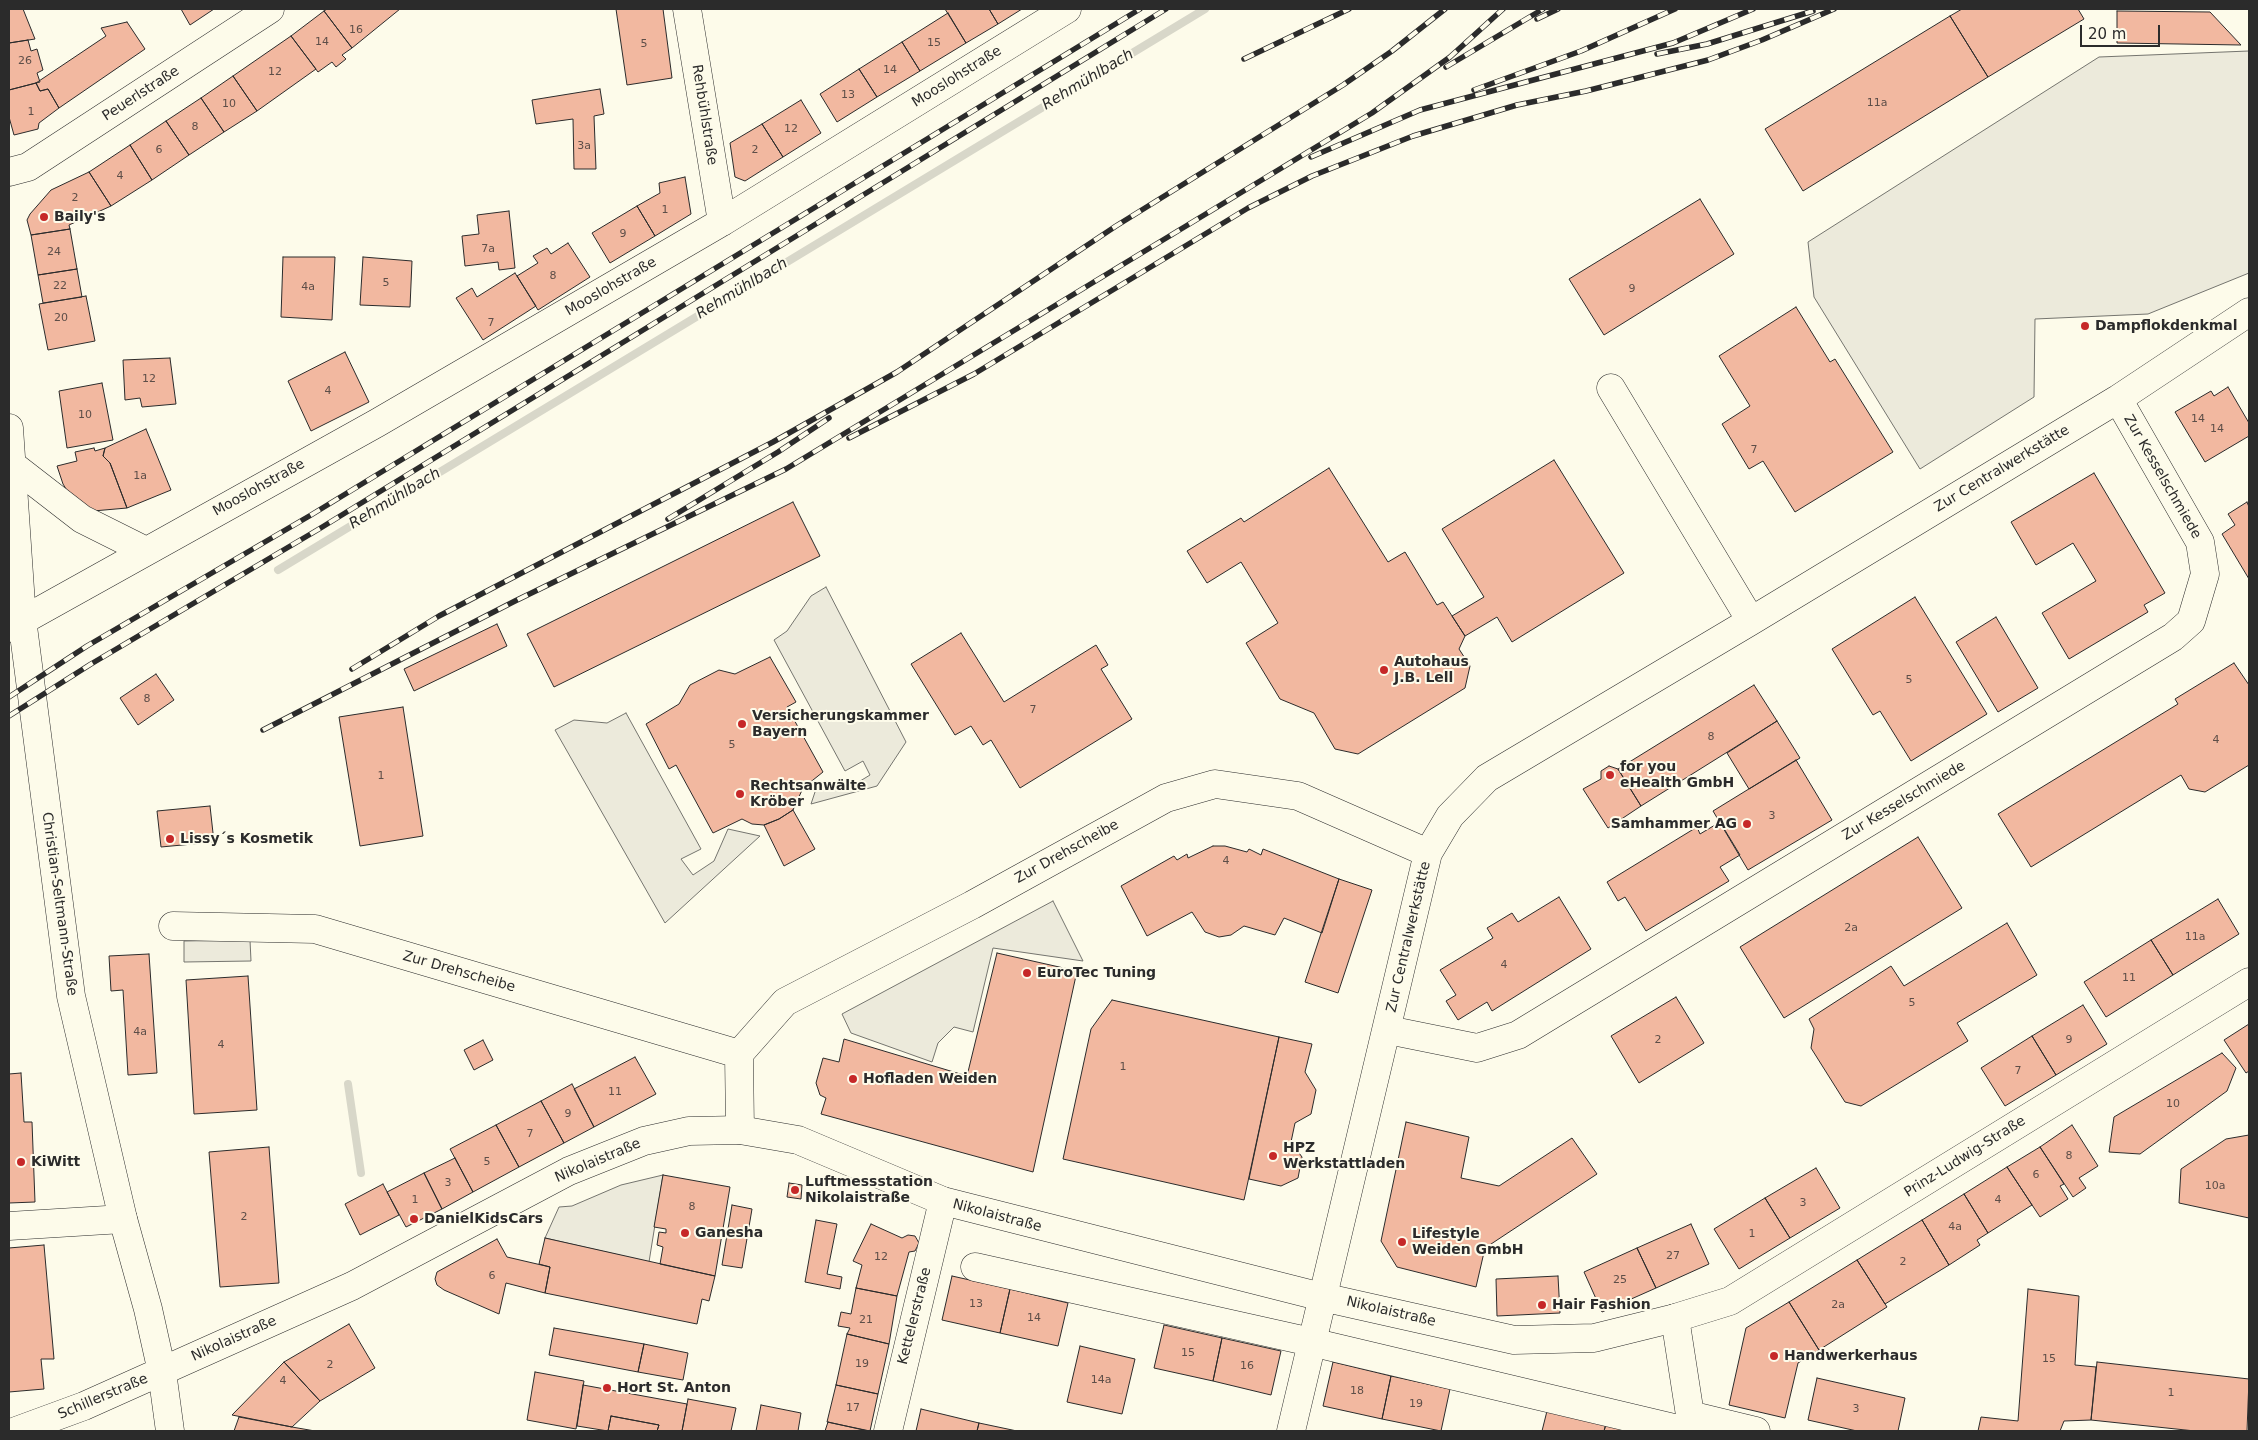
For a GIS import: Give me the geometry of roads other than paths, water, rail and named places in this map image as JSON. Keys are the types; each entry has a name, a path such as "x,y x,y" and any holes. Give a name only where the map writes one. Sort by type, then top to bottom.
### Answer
{"street":[{"name":"Peuerlstraße","path":"9,172 28,167 270,9"},
{"name":"Rehbühlstraße","path":"687,9 722,222"},
{"name":"Mooslohstraße","path":"15,624 377,423 722,222 1067,9"},
{"name":"Zur Centralwerkstätte","path":"1291,1431 1388,1030 1428,854 1450,816 1487,778 1752,621 2118,399 2249,312"},
{"path":"1611,388 1752,621"},
{"name":"Zur Kesselschmiede","path":"1388,1030 1477,1048 1518,1035 2173,637 2190,621 2205,574 2200,542 2118,399"},
{"name":"Christian-Seltmann-Straße","path":"9,428 15,624 71,996 123,1219 148,1309 162,1372 170,1431"},
{"path":"11,464 82,519 146,551"},
{"name":"Zur Drehscheibe","path":"173,926 315,929 739,1054 785,1002 972,905 1166,798 1215,784 1298,796 1428,854"},
{"name":"Prinz-Ludwig-Straße","path":"1674,1318 1730,1301 2249,982"},
{"path":"739,1054 740,1130"},
{"name":"Nikolaistraße","path":"162,1372 352,1286 569,1171 644,1141 689,1131 740,1130 798,1140 943,1202 1322,1297 1514,1340 1594,1338 1674,1318"},
{"name":"Kettelerstraße","path":"888,1431 943,1202"},
{"path":"9,1226 123,1219"},
{"path":"975,1267 1688,1426 1756,1431"},
{"path":"1674,1318 1688,1426"},
{"name":"Schillerstraße","path":"16,1431 84,1406 162,1372"}],"waterway":[{"name":"Rehmühlbach","path":"278,570 1205,9"},
{"name":"Rehmühlbach","path":"348,1084 361,1173"}],"railway":[{"path":"9,697 87,646 311,515 1140,9"},
{"path":"9,716 91,664 319,529 1166,9"},
{"path":"1244,59 1349,9"},
{"path":"352,669 439,616 773,442 897,372 1116,226 1343,85 1392,51 1445,9"},
{"path":"263,730 515,601 786,469 1372,113 1450,57 1503,9"},
{"path":"1446,67 1543,9"},
{"path":"1537,19 1558,9"},
{"path":"1474,90 1581,51 1675,9"},
{"path":"1311,157 1420,110 1673,43 1753,9"},
{"path":"849,438 974,374 1248,208 1312,176 1413,136 1517,105 1586,91 1708,60 1762,40 1834,9"},
{"path":"1657,54 1707,44 1813,11"},
{"path":"668,519 778,452 829,418"}],"place":[{"name":"Baily's","path":"44,217"},
{"name":"Dampflokdenkmal","path":"2085,326"},
{"name":"Autohaus J.B. Lell","path":"1384,670"},
{"name":"Versicherungskammer Bayern","path":"742,724"},
{"name":"for you eHealth GmbH","path":"1610,775"},
{"name":"Rechtsanwälte Kröber","path":"740,794"},
{"name":"Samhammer AG","path":"1747,824"},
{"name":"Lissy´s Kosmetik","path":"170,839"},
{"name":"EuroTec Tuning","path":"1027,973"},
{"name":"Hofladen Weiden","path":"853,1079"},
{"name":"HPZ Werkstattladen","path":"1273,1156"},
{"name":"KiWitt","path":"21,1162"},
{"name":"Luftmessstation Nikolaistraße","path":"795,1190"},
{"name":"DanielKidsCars","path":"414,1219"},
{"name":"Ganesha","path":"685,1233"},
{"name":"Lifestyle Weiden GmbH","path":"1402,1242"},
{"name":"Hair Fashion","path":"1542,1305"},
{"name":"Handwerkerhaus","path":"1774,1356"},
{"name":"Hort St. Anton","path":"607,1388"}]}
